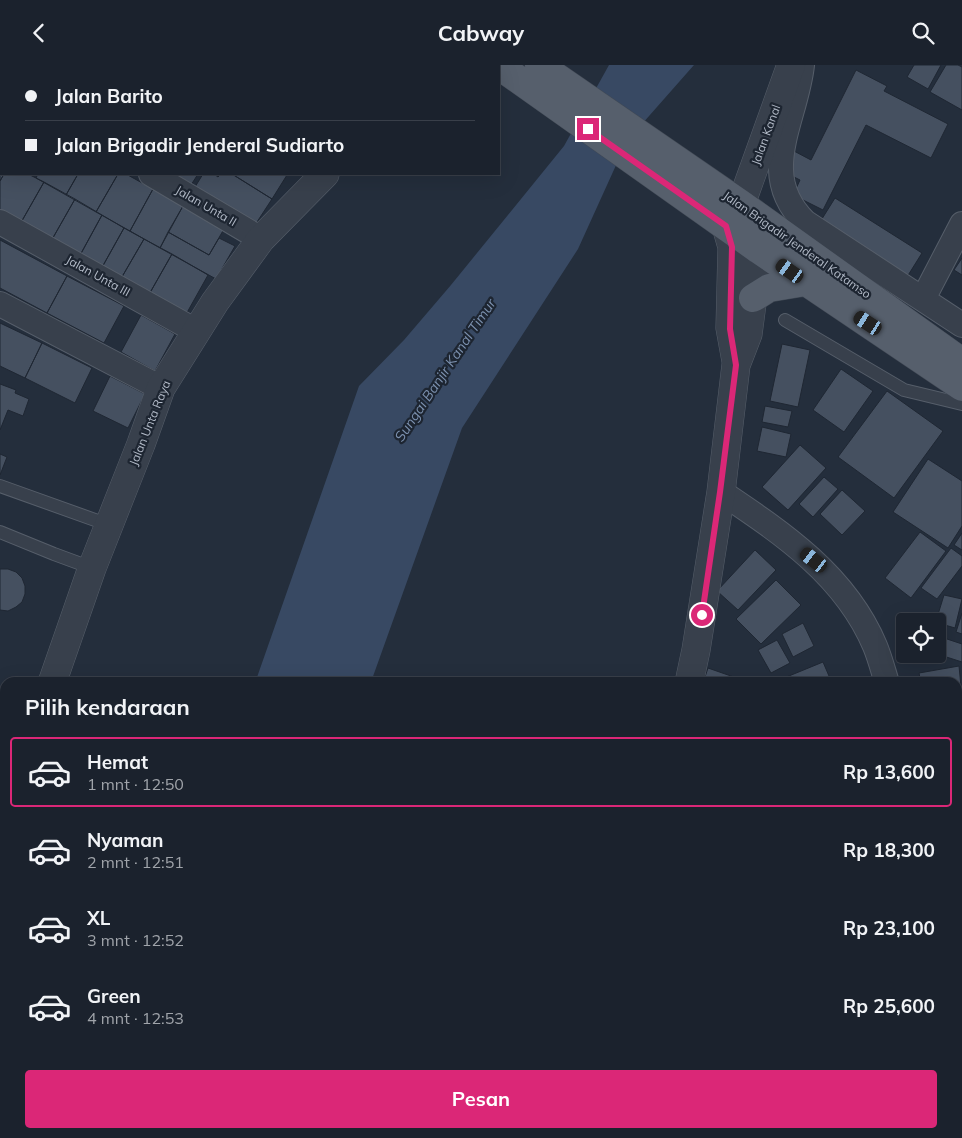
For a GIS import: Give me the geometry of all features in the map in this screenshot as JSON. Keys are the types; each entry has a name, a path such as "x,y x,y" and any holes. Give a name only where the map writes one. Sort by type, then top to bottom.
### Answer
{"main road":[{"path":"539,65 699,192"},
{"path":"505,70 699,192"},
{"name":"Jalan Brigadir Jenderal Katamso","path":"699,192 741,204 962,362"},
{"name":"Jalan Brigadir Jenderal Katamso","path":"699,192 726,226 805,282 962,387"},
{"path":"753,298 769,288 805,282"}],"street":[{"name":"Jalan Kanal","path":"741,204 791,65"},
{"path":"802,65 781,158 780,173 782,187 788,200 796,213 805,222 962,325"},
{"name":"Jalan Unta II","path":"153,175 261,239"},
{"name":"Jalan Unta Raya","path":"54,677 92,567 142,444 161,388 232,277 261,239 317,176"},
{"name":"Jalan Unta III","path":"0,222 196,331"},
{"path":"923,299 962,224"},
{"path":"726,226 732,247 730,329 736,365"},
{"path":"690,677 720,492 736,365 748,334 759,249"},
{"path":"0,304 161,388"},
{"path":"720,492 769,524 814,560 838,586 860,617 875,645 885,677"}],"lane":[{"path":"785,320 904,389 962,404"},
{"path":"0,486 109,525"},
{"path":"0,532 92,567"}],"water":[{"name":"Sungai Banjir Kanal Timur","path":"609,65 694,65 627,141 578,249 462,428 373,677 257,677 359,386 404,340 451,285 564,146"}],"building":[{"path":"914,65 941,65 928,89 907,77"},
{"path":"946,65 962,67 962,110 930,92"},
{"path":"856,70 887,86 884,91 948,124 931,158 866,125 823,210 793,195 800,180 784,172 794,151 811,160"},
{"path":"3,175 30,175 44,182 19,226 0,215 0,181"},
{"path":"38,175 77,175 66,195 36,178"},
{"path":"77,175 117,175 96,212 66,195"},
{"path":"117,175 128,175 153,189 130,231 96,212"},
{"path":"176,175 197,175 191,185"},
{"path":"202,175 215,175 218,177 220,175 234,175 272,199 255,225 195,187"},
{"path":"234,175 287,175 272,199"},
{"path":"44,182 75,199 50,243 19,226"},
{"path":"153,189 183,206 160,248 130,231"},
{"path":"835,198 922,253 907,277 820,222"},
{"path":"75,199 102,215 78,259 50,243"},
{"path":"183,206 224,229 209,255 168,232"},
{"path":"102,215 124,228 100,271 78,259"},
{"path":"124,228 144,239 119,282 100,271"},
{"path":"168,232 209,255 219,238 235,246 216,279 160,248"},
{"path":"144,239 172,254 147,298 119,282"},
{"path":"0,240 67,276 47,313 0,288"},
{"path":"172,254 208,275 184,318 147,298"},
{"path":"962,258 962,275 954,270"},
{"path":"67,276 124,306 104,343 47,313"},
{"path":"141,315 175,334 155,371 121,352"},
{"path":"0,323 42,343 25,378 0,366"},
{"path":"42,343 92,368 75,403 25,378"},
{"path":"782,344 810,350 798,407 770,401"},
{"path":"841,369 873,391 844,432 813,410"},
{"path":"110,376 145,394 128,428 93,411"},
{"path":"0,384 16,390 15,393 29,399 23,416 8,410 0,430"},
{"path":"887,391 943,431 894,498 838,457"},
{"path":"765,406 792,411 788,427 762,422"},
{"path":"762,427 791,434 786,457 757,451"},
{"path":"800,445 826,468 788,510 762,487"},
{"path":"0,454 7,457 0,475"},
{"path":"928,459 962,481 962,526 948,548 893,512"},
{"path":"824,477 838,489 813,517 799,504"},
{"path":"842,490 865,511 842,535 820,514"},
{"path":"920,532 946,551 911,598 885,578"},
{"path":"962,533 962,550 954,545"},
{"path":"951,548 962,556 962,566 937,599 921,588"},
{"path":"755,550 776,570 738,610 717,591"},
{"path":"0,569 16,572 22,578 25,586 22,602 8,611 0,610"},
{"path":"776,580 801,605 761,644 736,619"},
{"path":"944,595 962,599 955,628 946,625 946,613 938,613"},
{"path":"962,613 962,634 956,632"},
{"path":"803,623 814,646 793,657 782,634"},
{"path":"946,639 962,644 962,662 946,657"},
{"path":"777,640 790,663 771,673 758,650"},
{"path":"823,662 829,677 786,677"},
{"path":"959,666 960,677 920,677 919,673"},
{"path":"708,668 734,677 705,677"}],"route":[{"path":"588,129 726,226 732,247 730,329 736,365 702,615"}]}
